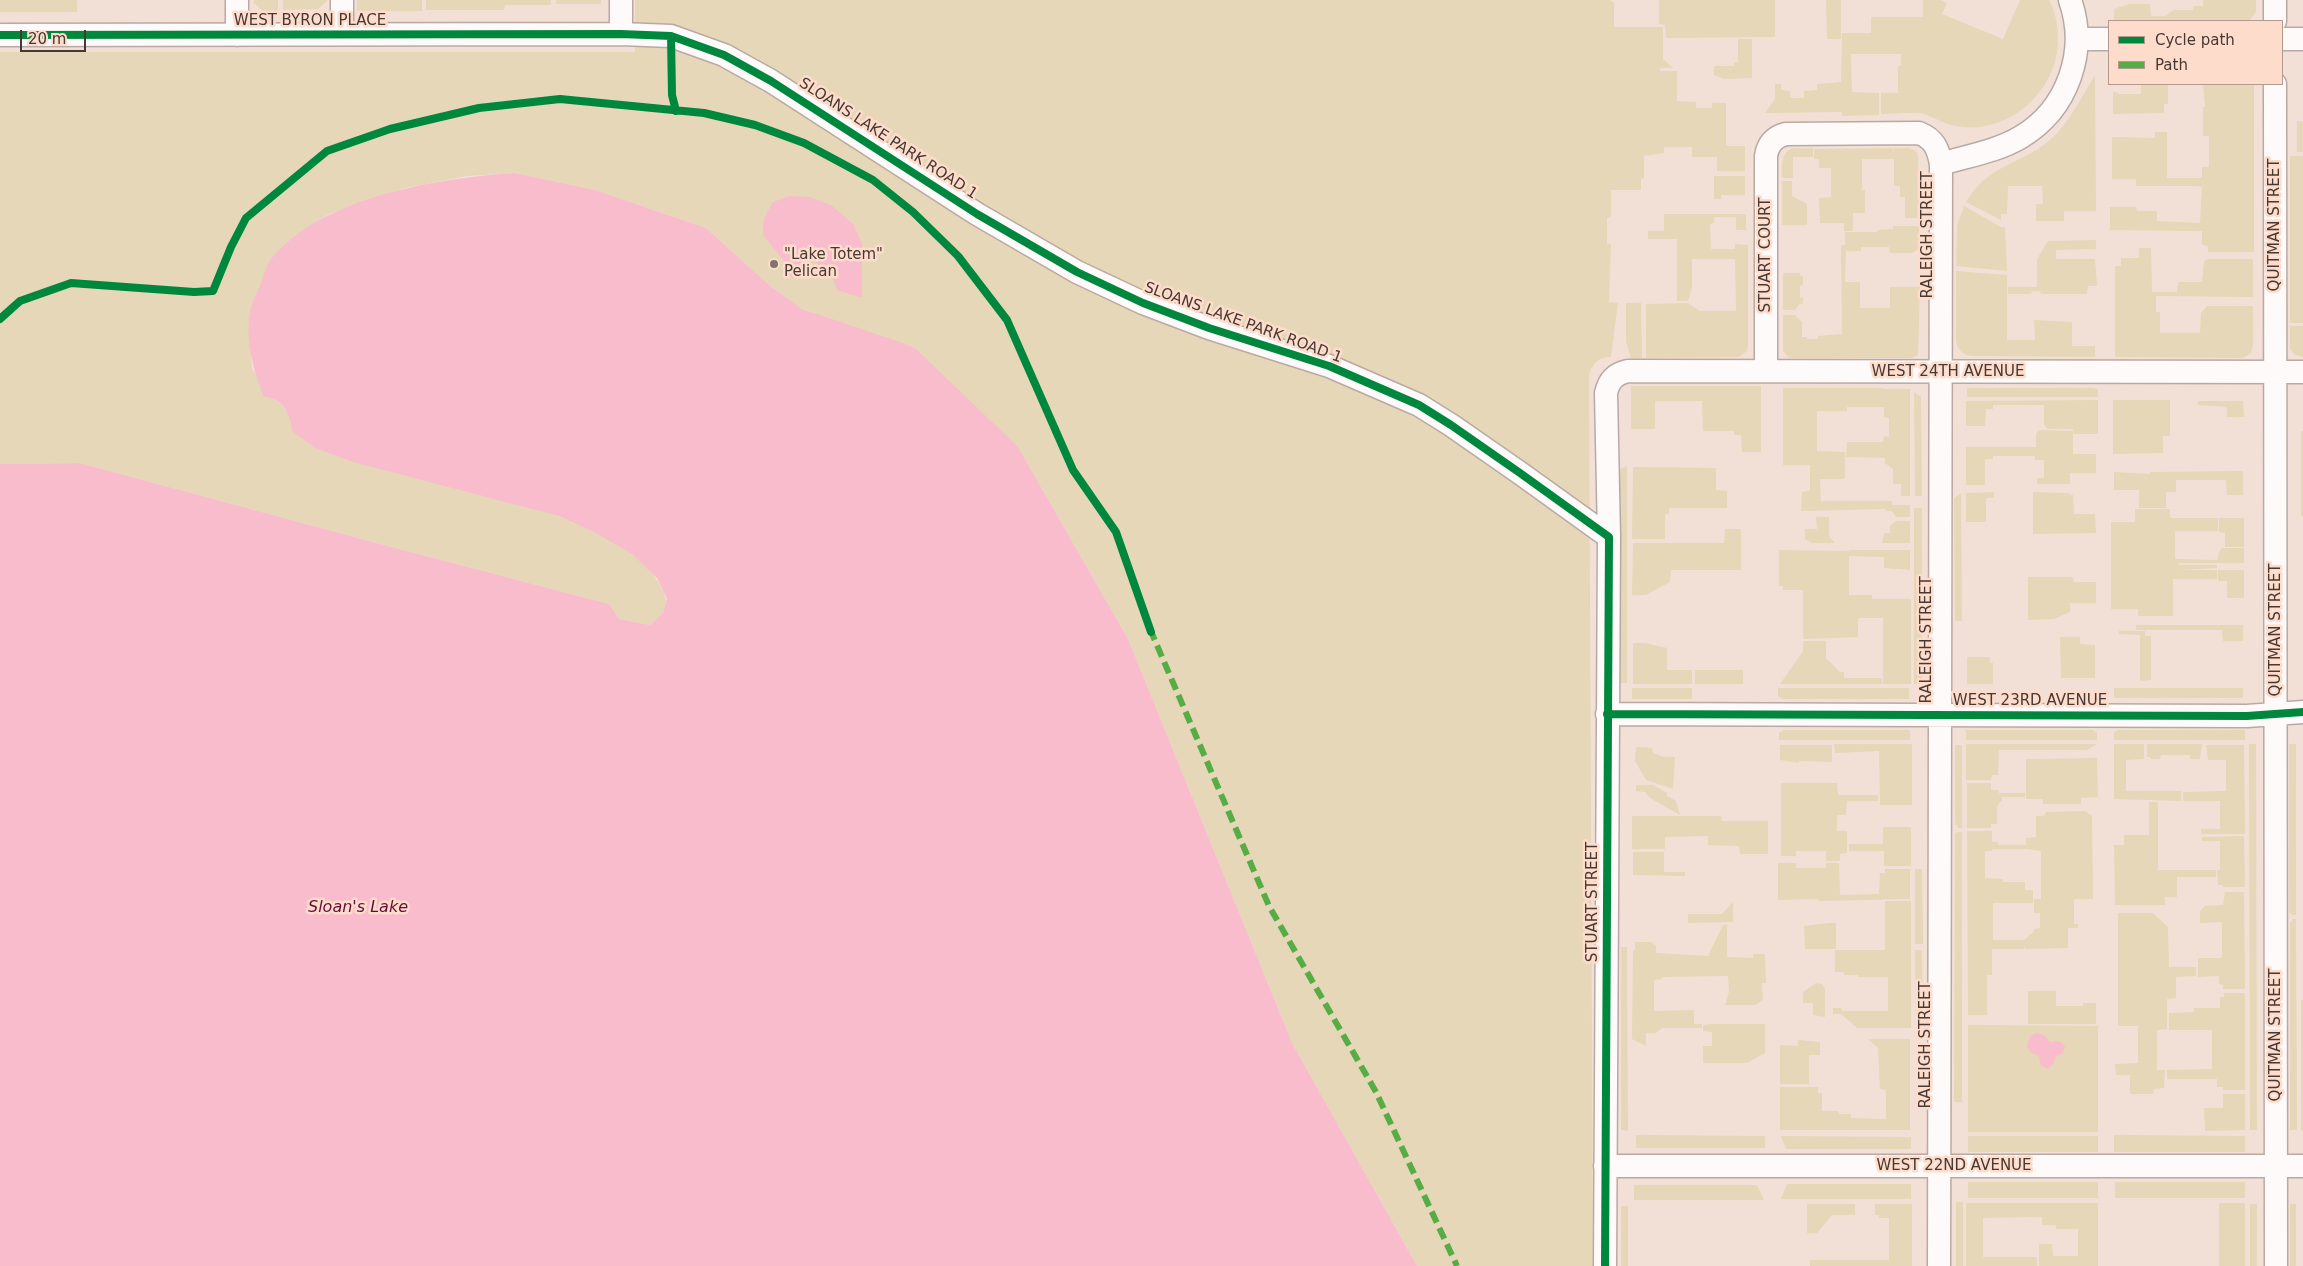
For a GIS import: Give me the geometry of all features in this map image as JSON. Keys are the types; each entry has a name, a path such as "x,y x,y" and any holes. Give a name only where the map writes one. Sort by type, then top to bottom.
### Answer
{"street":[{"path":"237,0 237,35"},
{"path":"342,0 342,34"},
{"path":"620,0 621,34"},
{"path":"1941,164 1996,148 2021,137 2042,120 2057,103 2073,69 2078,38 2070,0"},
{"path":"2275,0 2275,20"},
{"name":"WEST BYRON PLACE","path":"0,35 621,34"},
{"name":"SLOANS LAKE PARK ROAD 1","path":"621,34 671,36 724,55 770,80 978,214 1077,272 1143,303 1209,328 1329,366 1419,406 1451,425 1512,467 1609,538"},
{"path":"2078,38 2108,39"},
{"path":"2283,39 2303,39"},
{"name":"QUITMAN STREET","path":"2275,85 2276,1266"},
{"name":"STUART COURT","path":"1766,371 1766,156 1772,141 1786,134 1919,133 1934,142 1941,164"},
{"name":"RALEIGH STREET","path":"1940,1266 1941,164"},
{"name":"WEST 24TH AVENUE","path":"1606,393 1610,380 1615,375 1628,371 2303,372"},
{"name":"STUART STREET","path":"1605,1266 1609,538 1606,393"},
{"name":"WEST 23RD AVENUE","path":"1608,714 2247,716 2303,712"},
{"name":"WEST 22ND AVENUE","path":"1606,1166 2303,1166"}],"shaded area":[{"path":"0,0 77,0 77,12 0,12"},
{"path":"254,0 278,0 278,11 263,11 254,3"},
{"path":"283,0 327,1 318,9 283,10"},
{"path":"357,0 422,0 422,11 357,11"},
{"path":"426,0 551,0 551,5 505,5 504,10 426,10"},
{"path":"556,0 601,0 601,4 556,4"},
{"path":"635,0 1610,0 1614,3 1614,27 1663,27 1663,59 1673,68 1660,68 1660,71 1677,71 1677,101 1696,102 1696,108 1712,108 1712,103 1726,103 1726,146 1745,146 1745,171 1717,171 1717,157 1692,157 1692,147 1664,147 1664,153 1644,156 1644,178 1641,179 1641,190 1611,190 1611,217 1607,218 1607,244 1611,244 1609,302 1618,303 1611,357 1598,360 1591,369 1589,377 1593,1266 1417,1266 1292,1043 1128,639 1018,447 813,312 802,309 769,285 706,228 595,190 515,173 467,176 405,188 329,214 294,237 249,330 252,368 271,397 282,405 291,417 559,516 603,537 631,554 644,564 654,576 665,595 666,605 664,612 650,625 619,619 609,604 80,463 0,464 0,52 635,52"},
{"path":"1659,0 1775,0 1775,37 1666,38 1665,25 1659,24"},
{"path":"1826,0 1841,0 1841,39 1827,39"},
{"path":"1923,0 1940,0 1947,3 1942,14 2003,39 2020,0 2049,0 2057,25 2057,53 2045,84 2026,107 2000,122 1986,126 1971,127 1955,126 1919,113 1881,114 1881,93 1898,93 1898,66 1901,66 1901,54 1851,54 1852,92 1879,93 1879,115 1842,116 1842,112 1765,113 1775,99 1775,84 1781,84 1781,90 1790,91 1790,98 1804,98 1804,91 1817,90 1817,84 1841,82 1842,33 1871,33 1871,17 1923,17"},
{"path":"2203,0 2256,0 2256,12 2250,20 2114,20 2114,9 2129,4 2150,4 2151,16 2165,16 2174,10 2193,10 2194,6 2203,6"},
{"path":"1738,39 1752,39 1752,78 1724,79 1714,75 1714,66 1734,66 1734,62 1738,62"},
{"path":"2095,75 2096,211 2064,211 2064,221 2036,221 2036,204 2043,204 2042,186 2008,186 2007,214 2001,214 2001,220 1966,202 1985,179 2040,148 2051,139 2070,117"},
{"path":"2141,85 2168,85 2168,104 2164,104 2164,113 2113,114 2113,92 2118,94 2141,94"},
{"path":"2203,85 2254,85 2254,252 2208,252 2208,246 2202,245 2202,231 2110,230 2110,207 2136,207 2137,211 2157,211 2157,221 2200,223 2202,188 2199,186 2136,186 2136,179 2112,179 2112,137 2155,138 2155,132 2167,132 2167,178 2202,178 2202,167 2209,167 2209,136 2203,136 2203,107 2205,107"},
{"path":"2297,121 2303,121 2303,152 2297,152"},
{"path":"1793,148 1813,148 1813,157 1793,157 1793,178 1782,178 1784,157"},
{"path":"1893,148 1893,154 1894,148 1909,148 1917,152 1919,218 1905,218 1905,197 1900,197 1900,186 1894,186 1894,159 1862,159 1862,190 1865,190 1865,213 1853,213 1853,231 1844,231 1844,223 1820,223 1819,198 1831,197 1831,168 1819,168 1819,159 1814,159 1814,149"},
{"path":"2290,156 2303,156 2303,323 2290,323"},
{"path":"1714,176 1745,176 1745,195 1721,195 1721,199 1714,199"},
{"path":"1782,181 1792,181 1792,196 1807,204 1807,225 1782,225"},
{"path":"1964,206 2001,227 2005,227 2007,271 1956,266 1957,225"},
{"path":"1664,214 1746,214 1746,230 1736,230 1736,217 1714,217 1714,223 1710,224 1711,249 1735,249 1735,244 1748,245 1748,346 1747,351 1739,357 1646,358 1646,304 1688,303 1700,311 1736,311 1735,259 1692,259 1692,287 1688,301 1677,301 1677,239 1648,239 1648,231 1664,231"},
{"path":"1893,226 1919,226 1919,249 1912,253 1890,253 1889,247 1861,247 1861,251 1846,251 1845,282 1860,282 1860,308 1890,308 1890,287 1920,287 1918,355 1912,358 1789,358 1783,351 1783,315 1795,315 1802,322 1802,337 1807,337 1807,339 1818,339 1818,336 1842,334 1841,245 1845,245 1845,232 1877,232 1878,230 1893,229"},
{"path":"2096,240 2096,249 2056,250 2056,259 2095,259 2097,286 2088,286 2087,294 2041,294 2040,291 2032,291 2031,294 2008,294 2008,287 2037,287 2037,259 2048,241"},
{"path":"2139,248 2151,248 2152,292 2177,292 2178,282 2202,282 2204,261 2208,259 2253,259 2253,297 2156,296 2156,312 2160,312 2160,333 2200,333 2201,313 2207,306 2253,306 2253,346 2251,353 2243,358 2115,357 2115,266 2121,266 2121,258 2139,258"},
{"path":"1956,271 2007,275 2007,340 2035,340 2034,320 2072,322 2072,346 2095,346 2095,357 1974,356 1964,354 1958,348 1956,341"},
{"path":"1783,273 1800,273 1800,276 1803,276 1803,285 1800,286 1800,297 1803,298 1803,304 1800,304 1795,310 1783,310"},
{"path":"1626,303 1641,303 1642,358 1631,358 1626,342"},
{"path":"2290,326 2303,326 2303,357 2295,355 2290,349"},
{"path":"1631,386 1761,386 1761,452 1742,452 1741,435 1734,435 1734,431 1703,431 1702,401 1655,401 1655,429 1631,429"},
{"path":"1783,388 1884,388 1884,407 1847,407 1847,411 1817,411 1817,451 1845,452 1844,479 1820,479 1821,503 1822,501 1892,501 1892,505 1910,505 1910,517 1896,517 1892,511 1886,511 1886,509 1801,511 1802,492 1810,491 1810,465 1783,465"},
{"path":"1967,388 2094,388 2098,390 2098,397 1967,397"},
{"path":"1884,389 1910,389 1910,496 1901,496 1901,484 1893,484 1893,469 1885,463 1885,458 1846,457 1847,442 1883,442 1884,436 1889,437 1889,418 1884,417"},
{"path":"1914,392 1921,397 1922,496 1915,496"},
{"path":"2098,400 2098,434 2074,434 2073,429 2048,429 2044,425 2044,405 1993,405 1993,409 1986,409 1985,426 1966,426 1966,401"},
{"path":"2113,400 2170,400 2170,436 2163,436 2163,453 2113,454"},
{"path":"2198,401 2243,401 2244,417 2227,417 2227,407 2198,405"},
{"path":"2039,430 2073,431 2073,454 2096,454 2096,473 2070,473 2070,484 2037,484 2037,478 2044,478 2044,460 2035,460 2035,456 1993,456 1993,459 1985,459 1985,485 1966,485 1966,447 2036,447 2036,434"},
{"path":"2301,431 2303,431 2303,516 2301,516"},
{"path":"1627,466 1627,683 1620,683 1620,469"},
{"path":"1633,467 1716,468 1716,490 1727,491 1727,508 1669,508 1669,514 1665,514 1665,539 1632,539"},
{"path":"2243,471 2243,495 2227,495 2226,480 2176,480 2176,492 2166,492 2166,508 2139,508 2139,490 2114,490 2114,472 2150,474 2150,472"},
{"path":"1994,492 1994,498 1986,498 1986,522 1966,522 1966,493"},
{"path":"2033,492 2069,493 2073,495 2074,514 2095,514 2096,533 2033,534"},
{"path":"1961,493 1962,621 1955,621 1954,498"},
{"path":"1914,508 1922,508 1922,684 1914,684"},
{"path":"2135,509 2170,509 2170,518 2218,518 2218,531 2175,531 2175,559 2218,560 2218,554 2222,548 2244,548 2244,563 2179,563 2179,565 2217,565 2217,568 2179,570 2217,570 2217,579 2173,579 2173,616 2138,616 2138,609 2111,609 2111,522 2135,522"},
{"path":"1816,517 1829,517 1829,536 1835,543 1812,543 1805,539 1805,529 1817,529"},
{"path":"2219,518 2244,518 2244,547 2225,547 2225,533 2219,532"},
{"path":"1896,521 1910,521 1910,543 1882,543 1884,533 1890,533 1890,526"},
{"path":"1725,529 1741,529 1741,570 1671,570 1670,582 1646,595 1632,595 1633,543 1724,543"},
{"path":"1779,550 1849,551 1849,595 1872,595 1872,599 1911,599 1911,684 1883,684 1883,618 1858,618 1858,637 1803,639 1803,590 1783,590 1783,586 1779,586"},
{"path":"1849,550 1910,550 1910,570 1884,568 1884,557 1849,556"},
{"path":"2218,570 2244,570 2244,598 2227,598 2227,581 2218,581"},
{"path":"2028,577 2073,577 2074,582 2096,582 2096,603 2070,603 2070,612 2054,619 2028,620"},
{"path":"2136,625 2243,625 2243,641 2223,641 2222,630 2136,630"},
{"path":"2119,631 2145,631 2145,636 2151,636 2151,680 2140,681 2140,635 2119,634"},
{"path":"2060,637 2080,637 2080,644 2095,645 2095,678 2061,678"},
{"path":"1803,641 1826,641 1826,658 1840,672 1844,672 1844,678 1882,678 1882,684 1780,684 1803,651"},
{"path":"1633,643 1645,643 1667,648 1667,670 1692,670 1692,684 1633,684"},
{"path":"1967,657 1990,657 1990,663 1993,663 1993,684 1967,684"},
{"path":"1695,670 1743,670 1743,684 1695,684"},
{"path":"1632,688 1692,688 1692,699 1632,699"},
{"path":"1778,688 1909,688 1909,699 1783,699 1778,696"},
{"path":"2114,688 2243,688 2243,698 2114,698"},
{"path":"1784,730 1910,730 1910,740 1779,740 1779,733"},
{"path":"1966,730 2093,730 2097,733 2097,740 1966,740"},
{"path":"2118,730 2245,730 2245,740 2114,740 2114,732"},
{"path":"1834,744 1912,744 1912,805 1880,805 1879,751 1835,753"},
{"path":"1966,744 2097,744 2087,750 1999,750 1998,775 1992,775 1991,780 1966,780"},
{"path":"2114,744 2144,744 2144,759 2126,760 2126,791 2181,791 2181,801 2114,799"},
{"path":"2147,744 2202,744 2200,759 2190,759 2190,755 2161,755 2160,759 2151,759 2147,757"},
{"path":"2249,744 2256,744 2257,1130 2250,1130"},
{"path":"2289,744 2296,744 2296,915 2289,913"},
{"path":"1780,745 1832,745 1832,762 1799,761 1799,763 1780,760"},
{"path":"1955,745 1962,745 1962,828 1958,828 1955,825"},
{"path":"2206,745 2244,745 2245,834 2201,834 2201,829 2220,829 2220,801 2183,801 2183,792 2226,791 2226,760 2208,760"},
{"path":"1636,747 1652,748 1653,753 1664,757 1675,757 1673,789 1646,780 1635,761"},
{"path":"2097,758 2098,797 2081,798 2081,804 2043,804 2043,799 2026,799 2026,759"},
{"path":"1781,783 1837,783 1838,795 1878,795 1878,801 1847,801 1846,815 1837,815 1837,831 1847,831 1847,853 1840,854 1840,861 1826,861 1826,851 1796,851 1796,856 1781,856"},
{"path":"1967,783 1991,783 1991,790 1998,790 1999,793 2025,793 2025,797 2002,797 2002,802 1997,807 1997,824 1991,824 1991,828 1967,828"},
{"path":"1636,785 1653,785 1667,793 1667,796 1676,801 1680,815 1650,798 1645,792 1636,791"},
{"path":"2149,802 2158,802 2158,870 2216,870 2216,877 2177,877 2177,897 2165,897 2165,905 2115,905 2114,845 2124,845 2124,835 2149,835"},
{"path":"2085,811 2092,816 2093,899 2074,899 2074,924 2078,924 2078,928 2068,928 2068,948 2025,949 2024,945 2024,949 1992,949 1992,975 1987,975 1987,1015 1968,1015 1967,831 1992,831 1992,842 1998,842 1998,845 2026,845 2026,838 2036,837 2036,816 2044,816 2046,812","holes":["1992,849 2041,851 2041,899 2034,899 2034,913 2040,913 2040,928 2034,929 2024,940 1993,940 1993,903 2033,903 2033,890 2025,890 2025,882 2003,882 2003,879 1985,878 1985,851 1992,851"]},
{"path":"1632,816 1721,816 1722,821 1768,821 1768,854 1740,854 1739,846 1708,845 1708,836 1665,837 1665,849 1632,849"},
{"path":"1883,827 1911,827 1911,866 1884,866 1884,851 1849,851 1849,844 1883,844"},
{"path":"1962,832 1962,1102 1954,1102 1955,834"},
{"path":"2244,836 2245,887 2223,887 2223,885 2218,885 2217,870 2220,870 2220,841 2202,841 2202,837"},
{"path":"1633,852 1664,852 1664,872 1685,872 1685,876 1633,875"},
{"path":"1778,863 1796,863 1796,868 1826,868 1826,863 1839,863 1840,895 1879,894 1880,873 1885,873 1885,869 1910,869 1910,899 1778,900"},
{"path":"1915,869 1922,869 1923,944 1915,944"},
{"path":"2225,892 2244,892 2245,989 2223,989 2223,985 2219,984 2219,976 2198,977 2198,958 2222,958 2222,922 2200,923 2200,911 2205,906 2223,905"},
{"path":"1885,901 1911,901 1911,1028 1857,1028 1841,1014 1833,1014 1833,1008 1841,1008 1842,1011 1888,1011 1888,977 1858,977 1858,975 1844,975 1844,972 1835,972 1835,950 1885,950"},
{"path":"1733,902 1733,922 1688,923 1688,914 1722,914"},
{"path":"2118,913 2153,913 2168,927 2169,967 2196,967 2196,976 2176,977 2176,998 2167,999 2167,1029 2157,1030 2157,1070 2165,1070 2164,1088 2154,1089 2153,1094 2130,1094 2130,1075 2116,1075 2115,1064 2138,1063 2138,1026 2118,1026"},
{"path":"2292,919 2296,919 2297,1130 2290,1130 2290,922 2292,922"},
{"path":"1836,923 1836,949 1805,949 1804,926"},
{"path":"1723,925 1727,925 1727,957 1753,958 1753,954 1765,954 1766,983 1762,983 1763,1000 1755,1005 1725,1005 1729,992 1728,976 1662,977 1662,979 1654,980 1654,1011 1694,1010 1694,1024 1702,1024 1702,1028 1662,1028 1656,1033 1646,1033 1646,1046 1632,1039 1633,950 1635,950 1635,942 1651,942 1656,946 1656,953 1708,956"},
{"path":"1621,947 1627,947 1628,1131 1621,1130"},
{"path":"1915,950 1922,950 1923,1027 1916,1027"},
{"path":"1816,983 1822,984 1825,989 1825,1017 1813,1015 1813,1003 1803,1003 1803,992"},
{"path":"2028,991 2056,991 2056,1006 2083,1006 2083,1003 2096,1003 2096,1024 2028,1024"},
{"path":"2224,993 2245,993 2245,1090 2223,1090 2223,1087 2217,1087 2217,1079 2167,1079 2167,1070 2212,1069 2212,1030 2169,1030 2169,1013 2194,1012 2194,1008 2220,1008 2220,997 2224,997"},
{"path":"2301,1000 2303,1000 2303,1131 2301,1130"},
{"path":"1765,1024 1765,1053 1747,1063 1703,1063 1703,1046 1712,1046 1712,1032 1703,1031 1703,1025"},
{"path":"1968,1025 2098,1026 2098,1132 1968,1132"},
{"path":"1868,1039 1910,1039 1910,1130 1780,1130 1780,1087 1818,1087 1818,1093 1822,1093 1822,1111 1838,1111 1839,1114 1851,1114 1851,1118 1886,1119 1886,1090 1880,1089 1878,1048"},
{"path":"1798,1040 1820,1042 1820,1055 1809,1055 1809,1084 1780,1084 1780,1045 1798,1046"},
{"path":"2223,1094 2245,1094 2245,1130 2205,1131 2204,1108 2223,1108"},
{"path":"1636,1135 1765,1136 1765,1148 1636,1148"},
{"path":"2114,1135 2245,1136 2245,1152 2114,1152"},
{"path":"1781,1136 1911,1137 1911,1149 1786,1149"},
{"path":"1968,1136 2098,1136 2098,1152 1968,1152"},
{"path":"1968,1182 2098,1182 2098,1198 1968,1198"},
{"path":"2115,1182 2245,1182 2245,1198 2115,1198"},
{"path":"1787,1184 1911,1184 1911,1199 1781,1199"},
{"path":"1634,1185 1757,1185 1764,1200 1634,1200"},
{"path":"1956,1202 1963,1202 1963,1266 1956,1266"},
{"path":"1966,1203 2098,1203 2098,1266 2039,1266 2039,1244 2052,1244 2053,1256 2078,1256 2078,1229 2056,1229 2056,1225 2042,1225 2042,1217 1983,1218 1983,1257 2037,1257 2037,1266 1966,1266"},
{"path":"2219,1203 2245,1203 2245,1266 2219,1266"},
{"path":"1807,1204 1855,1204 1855,1215 1832,1215 1817,1233 1807,1233"},
{"path":"1875,1204 1912,1204 1912,1266 1810,1266 1810,1260 1889,1260 1889,1218 1879,1218 1879,1215 1875,1215"},
{"path":"2250,1204 2257,1204 2257,1266 2250,1266"},
{"path":"2290,1204 2296,1204 2296,1266 2290,1266"},
{"path":"1621,1206 1628,1206 1628,1266 1621,1266"}],"water":[{"name":"Sloan's Lake","path":"515,173 595,190 706,228 769,285 802,309 916,349 1018,447 1128,639 1292,1043 1417,1266 0,1266 0,464 80,463 609,604 619,619 650,625 663,613 667,599 657,578 632,554 596,533 559,516 353,462 315,448 292,431 288,413 281,404 276,400 264,397 256,376 249,342 251,308 269,261 293,237 320,220 351,205 384,194 452,180"},
{"path":"789,196 810,197 831,205 853,224 862,243 862,298 837,290 831,273 814,262 799,266 797,279 790,276 789,267 763,235 764,218 773,202"},
{"path":"2036,1033 2044,1035 2050,1042 2059,1041 2065,1046 2063,1053 2055,1057 2054,1063 2048,1069 2041,1066 2039,1056 2030,1052 2027,1046 2030,1036"}],"marked path":[{"path":"1150,629 1269,906 1376,1092 1457,1266"}],"cycle path":[{"path":"0,35 621,34 671,36 724,55 771,81 977,214 1077,272 1143,303 1209,328 1329,366 1419,405 1451,425 1609,537 1605,1266"},
{"path":"671,36 672,95 676,111"},
{"path":"0,319 20,301 71,283 194,292 213,291 231,247 246,218 327,151 390,129 479,108 560,99 704,113 755,125 804,143 873,180 913,212 958,256 1007,320 1073,470 1116,532 1151,632"},
{"path":"1607,714 2247,716 2303,712"}],"place":[{"name":"\"Lake Totem\" Pelican","path":"774,264"}]}
